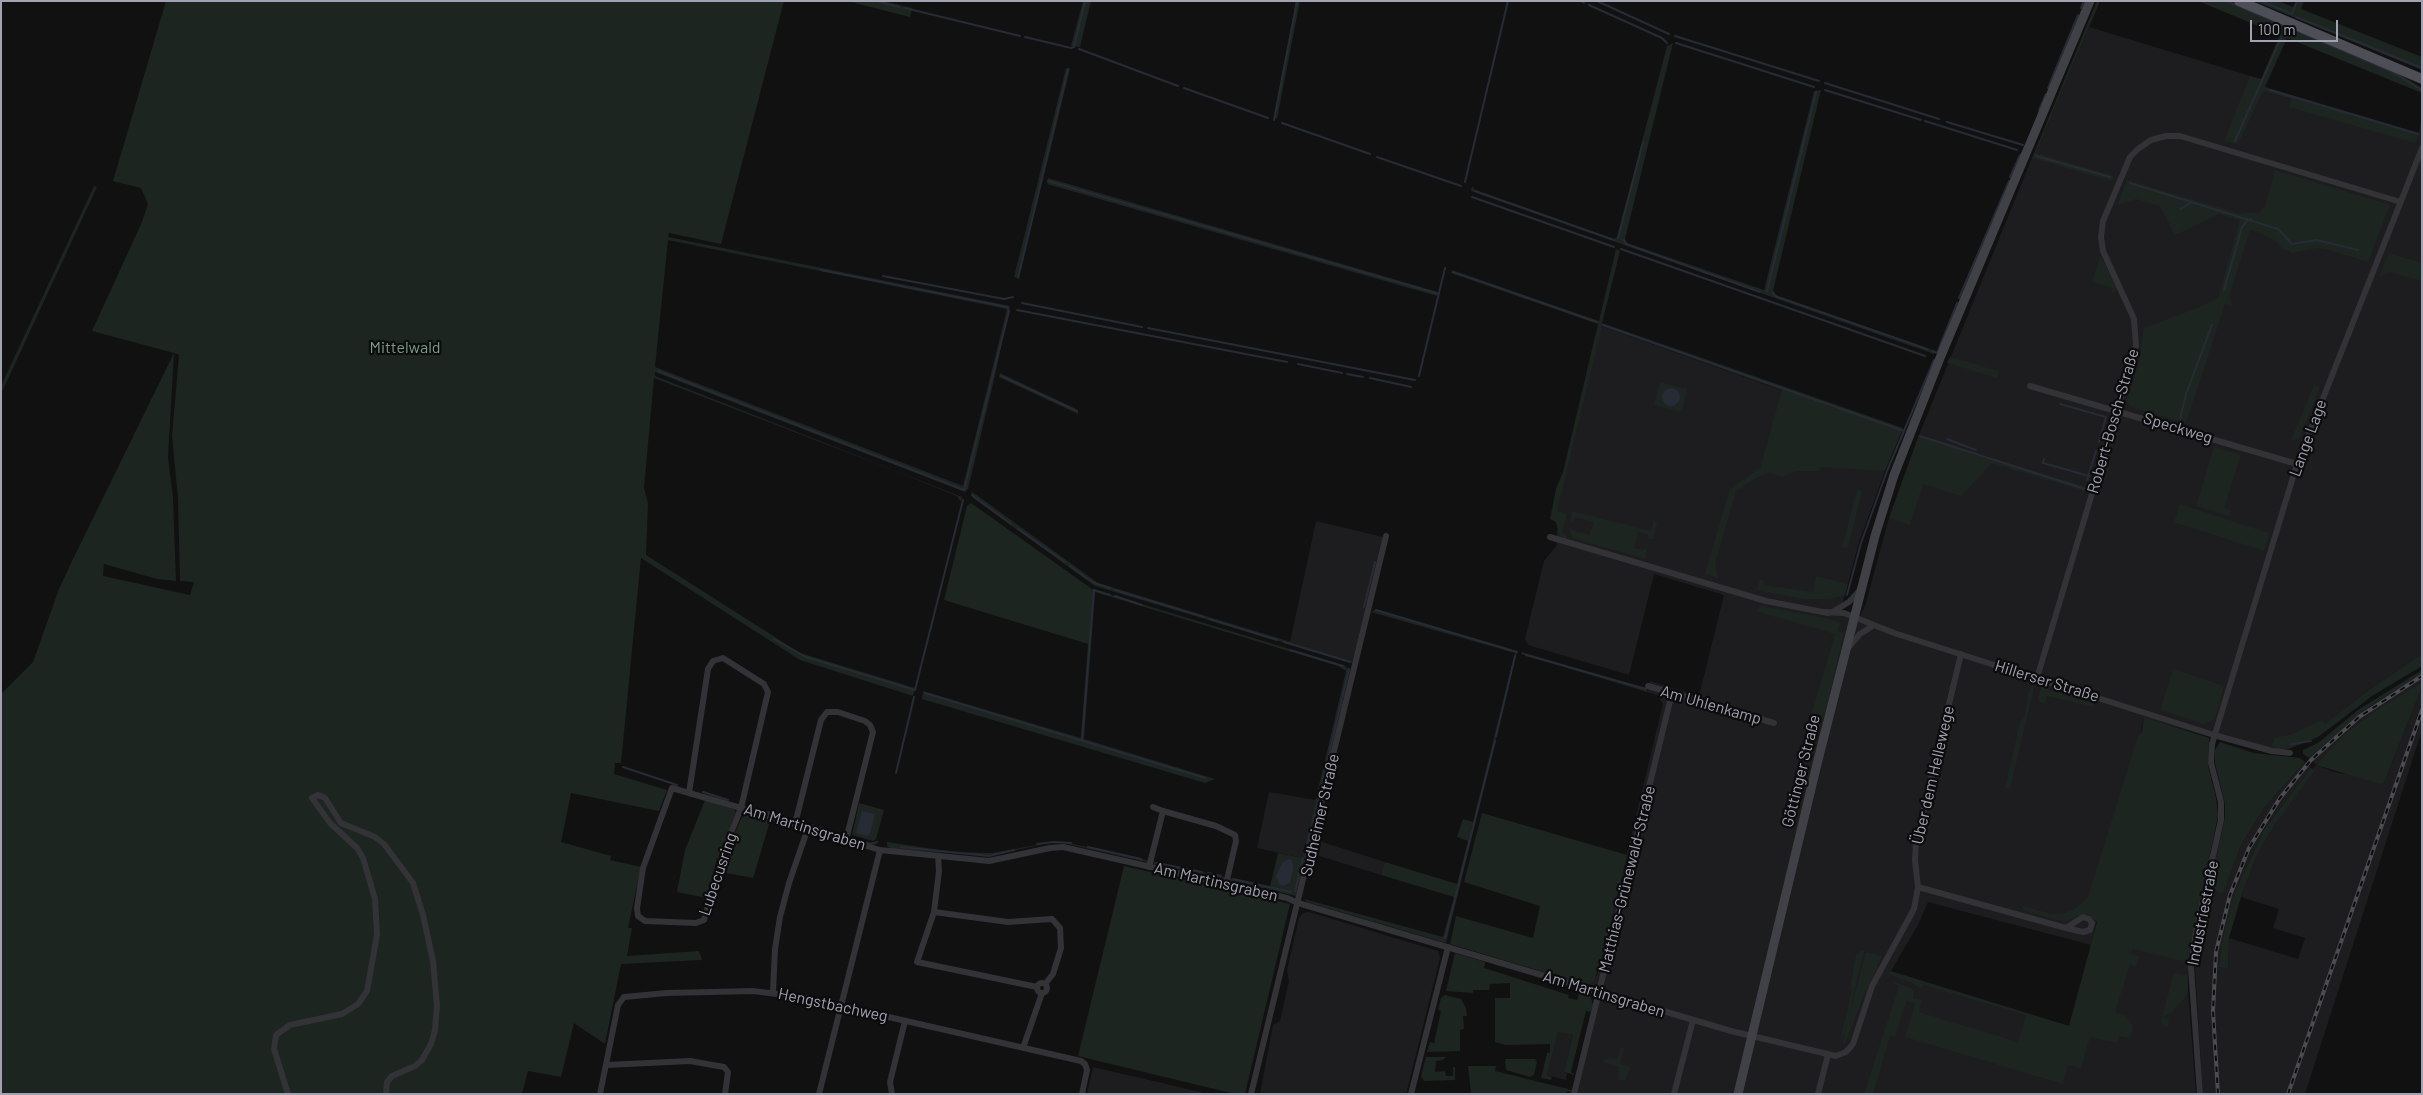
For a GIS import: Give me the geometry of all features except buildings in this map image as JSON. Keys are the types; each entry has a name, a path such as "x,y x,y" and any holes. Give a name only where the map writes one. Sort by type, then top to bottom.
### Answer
{"main road":[{"name":"Göttinger Straße","path":"1738,1094 1817,764 1854,619 1876,536 1901,458 2090,1"},
{"path":"2239,1 2422,79"}],"street":[{"path":"2411,74 2422,84"},
{"name":"Robert-Bosch-Straße","path":"2037,678 2133,358 2136,331 2132,311 2103,249 2101,226 2127,163 2142,145 2161,137 2184,136 2401,202"},
{"name":"Lange Lage","path":"2214,735 2297,464 2422,148"},
{"name":"Speckweg","path":"2030,386 2297,464"},
{"name":"Sudheimer Straße","path":"1251,1094 1386,536"},
{"path":"1550,537 1766,601 1854,619"},
{"path":"1834,612 1849,602 1862,588"},
{"path":"1825,612 1834,612 1854,619"},
{"name":"Hillerser Straße","path":"1854,619 1875,628 2214,735 2272,752 2290,753"},
{"path":"1848,648 1860,634 1875,628"},
{"name":"Über dem Hellewege","path":"1828,1055 1841,1055 1853,1044 1872,986 1912,914 1918,887 1915,860 1916,842 1961,654"},
{"path":"689,793 708,669 713,661 723,658 764,684 768,691 741,808"},
{"name":"Am Uhlenkamp","path":"1648,686 1774,723"},
{"name":"Matthias-Grünewald-Straße","path":"1574,1094 1672,693"},
{"path":"795,824 820,723 827,712 838,712 865,721 870,725 873,732 846,840"},
{"name":"Industriestraße","path":"2200,1094 2191,967 2196,932 2222,820 2221,802 2211,757 2214,735"},
{"name":"Am Martinsgraben","path":"672,788 880,850 992,861 1058,847 1287,898 1298,903 1752,1036"},
{"name":"Lubecusring","path":"672,788 647,854 639,887 638,913 642,920 647,922 696,923 704,920 723,853 741,808"},
{"path":"288,1094 274,1049 276,1035 290,1025 342,1014 358,1004 368,988 377,935 375,899 363,858 357,848 330,823 312,798 318,795 325,798 341,823 382,842 413,883 424,915 433,961 437,1006 435,1030 431,1044 422,1060 415,1066 392,1076 387,1082 386,1094"},
{"path":"1153,807 1216,826 1235,836 1236,841 1226,884"},
{"path":"1149,867 1163,810"},
{"path":"773,992 775,949 780,917 787,888 808,828"},
{"path":"819,1094 880,850"},
{"path":"938,856 939,871 934,912 917,962 1037,987 1038,991 1042,993"},
{"path":"1918,887 2066,928"},
{"path":"934,912 1008,922 1052,920 1060,928 1061,948 1053,974 1045,984"},
{"path":"1411,1094 1448,947"},
{"path":"1037,987 1040,983 1045,984"},
{"path":"1023,1048 1042,993 1047,990 1045,984"},
{"name":"Hengstbachweg","path":"606,1065 618,1005 624,997 702,991 773,992 905,1020 1080,1061 1086,1066 1082,1094"},
{"path":"892,1094 890,1082 905,1020"},
{"path":"1674,1094 1693,1020"},
{"path":"1752,1036 1828,1055 1818,1094"},
{"path":"600,1094 606,1065 690,1061 724,1067 728,1072 729,1079 725,1094"}],"shaded area":[{"path":"2089,27 2267,81 2263,91 2418,136 2422,118 2422,654 2369,690 2325,725 2278,738 2271,754 2144,718 2091,945 1928,902 1918,925 1891,971 2069,1026 2078,995 2120,932 2190,945 2188,990 2196,1094 1575,1094 1601,991 1586,986 1597,975 1602,957 1663,704 1657,695 1647,692 1650,681 1699,696 1724,595 1654,574 1629,675 1528,645 1525,639 1544,561 1557,545 1557,531 1566,514 1556,512 1601,326 1901,433 1859,542 1840,613 1857,622 1865,606 1889,518 1919,435 2034,152 2036,153"},
{"path":"1667,388 1675,388 1680,393 1678,404 1667,406 1662,401 1662,393"},
{"path":"1316,521 1383,537 1353,661 1290,642"},
{"path":"2422,674 2422,682 2382,706 2343,735 2316,765 2309,758 2363,711"},
{"path":"2422,687 2422,730 2305,1094 2203,1094 2195,968 2199,933 2209,890 2223,892 2241,845 2264,808 2305,762 2311,768 2265,828 2245,870 2219,967 2228,968 2229,938 2298,959 2305,938 2273,928 2279,909 2241,897 2256,857 2274,826 2316,765 2334,772 2362,777 2383,785"},
{"path":"1269,792 1316,800 1302,858 1257,848"},
{"path":"862,811 875,814 870,834 867,836 856,833"},
{"path":"1316,840 1385,862 1381,875 1313,854"},
{"path":"1290,859 1293,863 1293,870 1290,883 1283,886 1279,884 1276,876 1283,862"},
{"path":"1309,912 1438,951 1440,958 1406,1094 1260,1094 1273,1025 1280,1021 1289,981 1287,970 1299,918 1303,913"},
{"path":"1558,1031 1573,1035 1564,1072 1567,1073 1566,1080 1547,1075"},
{"path":"1093,1067 1162,1083 1208,1094 1087,1094"}],"green space":[{"name":"Mittelwald","path":"166,1 784,1 721,244 669,233 668,237 1010,306 968,489 965,492 655,372 655,376 962,497 961,502 957,496 893,470 654,378 644,488 648,503 646,555 800,653 915,688 913,696 800,660 641,558 621,763 615,763 614,774 667,790 659,811 571,793 561,842 611,856 610,860 641,867 628,928 632,928 627,956 699,951 702,960 621,964 605,1044 574,1023 561,1077 528,1071 522,1094 1,1094 1,694 33,662 59,589 174,353 92,331 142,222 148,204 141,188 113,181","holes":["668,240 1007,309 963,486 655,367","174,353 179,355 172,436 178,498 180,581 194,582 190,595 103,576 104,564 157,579 176,581 173,498 168,457"]},
{"path":"847,1 883,1 912,8 910,17"},
{"path":"1083,1 1091,1 1080,47 1071,46"},
{"path":"1296,1 1300,1 1277,119 1274,117"},
{"path":"2097,1 2100,1 2036,153 2114,176 2112,181 2032,158"},
{"path":"2198,1 2230,1 2285,25 2287,28 2294,28 2396,72 2416,84 2422,88 2422,93 2287,38 2265,87 2419,133 2415,143 2289,107 2291,99 2263,91 2238,144 2224,141 2250,76 2261,79 2280,35"},
{"path":"2254,1 2278,1 2293,7 2296,1 2304,1 2301,9 2422,57 2422,70"},
{"path":"1673,43 1625,239 1627,243 1764,290 1814,91 1821,90 1773,291 1777,296 1936,351 1934,354 1471,191 1472,186 1475,190 1614,239 1617,237 1667,46"},
{"path":"1066,68 1070,69 1019,278 1014,277"},
{"path":"2275,170 2390,205 2368,262 2326,249 2317,248 2292,253 2283,249 2276,241 2259,232 2250,230 2229,296 2233,306 2225,304 2186,423 2131,407 2127,402 2140,358 2144,328 2218,298 2240,220 2219,214 2175,235 2160,206 2136,199 2117,206 2127,180 2241,214 2252,212 2258,214 2265,206"},
{"path":"1048,178 1438,292 1437,296 1047,184"},
{"path":"94,186 97,187 1,394 1,386"},
{"path":"1616,249 1620,251 1602,323 1903,428 1885,471 1822,467 1818,471 1796,471 1782,477 1770,473 1758,477 1736,491 1715,564 1718,578 1705,574 1730,489 1760,468 1782,390 1602,326 1557,511 1567,514 1562,532 1565,533 1567,539 1559,535 1556,522 1550,519 1598,324 1451,273 1452,270 1599,321"},
{"path":"2098,252 2117,287 2115,292 2111,292 2112,288 2092,282 2100,257"},
{"path":"2389,253 2422,263 2422,281 2390,272 2379,277"},
{"path":"1950,357 1999,371 1997,378 1947,363"},
{"path":"1000,373 1078,410 1078,414 999,377"},
{"path":"1660,382 1687,389 1682,412 1654,405"},
{"path":"2314,385 2320,387 2299,439 2291,440"},
{"path":"1919,435 1975,454 2087,487 2085,491 1992,463 1961,496 1923,484 1910,525 1889,518"},
{"path":"2214,447 2241,455 2224,508 2231,510 2229,516 2196,506"},
{"path":"1857,490 1862,491 1848,548 1842,547"},
{"path":"971,491 1098,583 1353,661 1352,663 1095,586 973,498"},
{"path":"971,503 1092,589 1345,666 1350,671 1296,896 1063,843 1048,843 990,856 891,849 887,846 887,842 953,852 992,853 1059,841 1270,887 1278,853 1302,858 1346,671 1338,666 1095,592 1084,739 1215,779 1205,783 922,699 923,691 1081,738 1088,644 944,600 967,506"},
{"path":"2180,504 2269,533 2264,551 2174,522"},
{"path":"1572,511 1651,531 1654,519 1657,524 1653,539 1647,539 1648,535 1638,532 1634,548 1644,550 1647,546 1646,559 1572,538 1571,526 1572,530 1590,535 1594,522 1575,517 1574,521 1571,521"},
{"path":"1816,576 1848,584 1845,595 1830,599 1804,599 1757,590 1760,579 1764,581 1763,585 1813,592"},
{"path":"1761,606 1834,620 1840,623 1838,631 1844,632 1827,706 1820,726 1816,726 1815,736 1806,733 1835,634 1755,611"},
{"path":"1376,609 1517,652 1446,943 1307,902 1304,899 1443,937 1454,897 1381,875 1385,862 1457,884 1468,841 1457,837 1463,819 1473,822 1515,653 1371,612"},
{"path":"1522,652 1647,689 1647,692 1521,654"},
{"path":"2422,654 2422,666 2372,696 2318,737 2283,750 2272,748 2274,738 2292,734 2322,720 2325,724 2369,690"},
{"path":"2173,669 2224,686 2215,719 2204,724 2160,710"},
{"path":"2422,670 2422,674 2363,711 2309,758 2303,754 2303,750 2318,743 2358,710"},
{"path":"2422,682 2422,687 2383,785 2316,765 2343,735 2382,706"},
{"path":"2032,685 2034,687 2033,692 2010,789 2005,788 2020,722 2024,717 2027,697"},
{"path":"2041,687 2094,704 2094,707 2047,696 2045,704 2042,703 2038,700"},
{"path":"2144,717 2209,738 2208,766 2216,798 2218,816 2188,959 2183,961 2133,949 2131,954 2139,956 2136,966 2130,964 2115,1012 2125,1015 2133,1025 2132,1033 2128,1038 2120,1036 2117,1043 2090,1037 2081,1068 2068,1065 2063,1084 1905,1037 1915,1004 1906,1001 1895,1037 1890,1036 1873,1094 1864,1094 1899,986 1894,984 1895,982 1912,989 1914,991 1913,998 1922,1000 1919,1012 2018,1042 2026,1015 1923,985 1922,989 1889,974 1890,971 2069,1026 2097,922 2088,914 2080,915 2064,922 2022,910 2023,906 2051,914 2062,914 2075,909 2088,897 2137,739 2142,731"},
{"path":"2220,742 2254,753 2300,758 2305,762 2264,808 2241,845 2223,893 2209,890 2225,817 2225,804 2215,763 2215,750"},
{"path":"2311,768 2314,771 2274,826 2256,857 2241,897 2229,938 2228,969 2219,967 2223,938 2232,901 2245,870 2265,828"},
{"path":"705,800 733,809 736,812 719,858 717,858 707,898 677,892 685,850"},
{"path":"859,803 884,810 876,839 873,841 852,835"},
{"path":"1482,813 1627,855 1602,957 1594,981 1587,985 1450,944 1456,916 1533,938 1540,906 1464,882"},
{"path":"746,814 770,821 753,878 721,872 724,859 741,819"},
{"path":"1124,866 1290,904 1245,1094 1235,1094 1078,1056"},
{"path":"1861,950 1864,951 1844,1034 1840,1042 1852,990 1850,989 1856,955"},
{"path":"1866,952 1882,956 1845,1044 1843,1043 1846,1025"},
{"path":"1455,953 1485,962 1484,968 1569,995 1568,998 1577,1000 1580,990 1590,995 1593,1005 1591,1012 1586,1011 1571,1072 1575,1075 1564,1072 1573,1035 1558,1032 1547,1075 1552,1077 1551,1080 1541,1078 1547,1053 1550,1053 1550,1044 1506,1045 1495,1042 1495,998 1510,998 1510,983 1490,984 1489,990 1473,990 1473,993 1446,991"},
{"path":"2174,973 2187,975 2188,990 2184,999 2171,1013 2165,1015 2164,1019 2169,1019 2168,1028 2163,1026 2161,1021"},
{"path":"1445,995 1461,999 1466,1008 1467,1016 1463,1016 1464,1029 1460,1030 1460,1051 1427,1052 1430,1042 1434,1043 1441,1011 1438,1010 1441,998"},
{"path":"1621,1047 1624,1048 1620,1064 1630,1067 1625,1081 1618,1080 1619,1067 1601,1061 1609,1058 1617,1059"},
{"path":"1426,1057 1446,1057 1443,1060 1436,1061 1435,1072 1445,1071 1446,1076 1453,1076 1453,1067 1455,1067 1455,1080 1424,1081 1421,1076"},
{"path":"1505,1059 1535,1059 1537,1062 1534,1075 1530,1077 1506,1070"},
{"path":"1468,1066 1496,1066 1495,1071 1572,1090 1572,1092 1567,1091 1566,1094 1471,1094"}],"waterway":[{"path":"877,1 899,7"},
{"path":"1025,37 1071,48 1074,47 1085,1"},
{"path":"1274,120 1297,1"},
{"path":"1465,182 1508,1"},
{"path":"1597,1 1669,34"},
{"path":"2081,8 2084,1"},
{"path":"2226,1 2285,26"},
{"path":"2261,1 2292,14 2297,1"},
{"path":"1589,5 1662,38 1667,43"},
{"path":"905,8 1020,36"},
{"path":"2048,88 2078,15"},
{"path":"2296,17 2422,68"},
{"path":"2292,29 2392,72 2422,90"},
{"path":"1675,36 1819,81"},
{"path":"2235,141 2281,38"},
{"path":"1676,43 1814,87"},
{"path":"1079,49 1178,86"},
{"path":"1018,278 1068,69"},
{"path":"1825,83 1939,119"},
{"path":"1184,88 1268,118"},
{"path":"1825,90 1921,120"},
{"path":"2270,90 2418,134"},
{"path":"1767,291 1816,92"},
{"path":"2039,110 2046,94"},
{"path":"1925,121 2017,150"},
{"path":"1947,122 2023,145"},
{"path":"1282,123 1370,154"},
{"path":"1618,238 1643,142"},
{"path":"2010,177 2020,155"},
{"path":"2036,156 2110,177"},
{"path":"1377,157 1461,186"},
{"path":"1048,181 1439,294"},
{"path":"1959,298 2009,181"},
{"path":"2130,183 2278,229 2292,244 2316,240 2358,250"},
{"path":"1475,191 1614,240"},
{"path":"1472,197 1614,247"},
{"path":"2180,209 2192,202"},
{"path":"2224,290 2242,227 2251,219"},
{"path":"1624,240 1626,244 1760,292"},
{"path":"1621,249 1925,356"},
{"path":"1419,376 1445,268"},
{"path":"658,371 964,490 1009,311 1007,307 821,270"},
{"path":"1453,272 1597,322"},
{"path":"883,276 1004,299 1013,297"},
{"path":"1773,292 1775,296 1927,349"},
{"path":"1022,303 1142,327"},
{"path":"1932,351 1937,353 1957,303"},
{"path":"1017,310 1287,362"},
{"path":"1603,325 1904,431"},
{"path":"2180,419 2186,394 2212,325"},
{"path":"1148,328 1415,380"},
{"path":"1847,595 1861,543 1887,471 1934,360"},
{"path":"1298,364 1342,373"},
{"path":"1347,374 1363,377"},
{"path":"1001,376 1077,411"},
{"path":"1370,378 1411,387"},
{"path":"2060,404 2106,417 2099,442"},
{"path":"1920,436 2085,489"},
{"path":"1947,439 1976,450"},
{"path":"2087,480 2096,451"},
{"path":"2044,459 2043,463 2089,476"},
{"path":"972,495 1011,524"},
{"path":"774,639 806,657 915,690 963,500"},
{"path":"1018,529 1065,562"},
{"path":"1364,607 1375,562"},
{"path":"1070,566 1092,582 1110,588"},
{"path":"1082,740 1094,590 1110,595"},
{"path":"1115,590 1204,617"},
{"path":"1115,596 1142,605"},
{"path":"1376,610 1517,652"},
{"path":"1209,619 1277,640"},
{"path":"1284,642 1350,662"},
{"path":"1290,650 1343,666"},
{"path":"1526,655 1646,689"},
{"path":"1496,736 1515,656"},
{"path":"1313,822 1349,669"},
{"path":"925,693 1205,778"},
{"path":"896,773 914,697"},
{"path":"1445,938 1495,741"},
{"path":"2291,744 2311,741"},
{"path":"623,767 677,785"},
{"path":"703,792 728,800"},
{"path":"755,808 783,817"},
{"path":"811,825 834,832"},
{"path":"1306,848 1311,830"},
{"path":"858,840 871,844 877,842"},
{"path":"1037,844 1071,843"},
{"path":"901,847 989,856 1014,850"},
{"path":"1088,847 1141,859"},
{"path":"1295,891 1303,858"},
{"path":"1157,863 1202,872"},
{"path":"1208,873 1221,876"},
{"path":"1233,879 1291,892"}],"railway":[{"path":"2218,1094 2213,1011 2216,952 2230,895 2249,848 2280,798 2311,760 2359,717 2422,676"},
{"path":"2288,1094 2422,710"}]}
